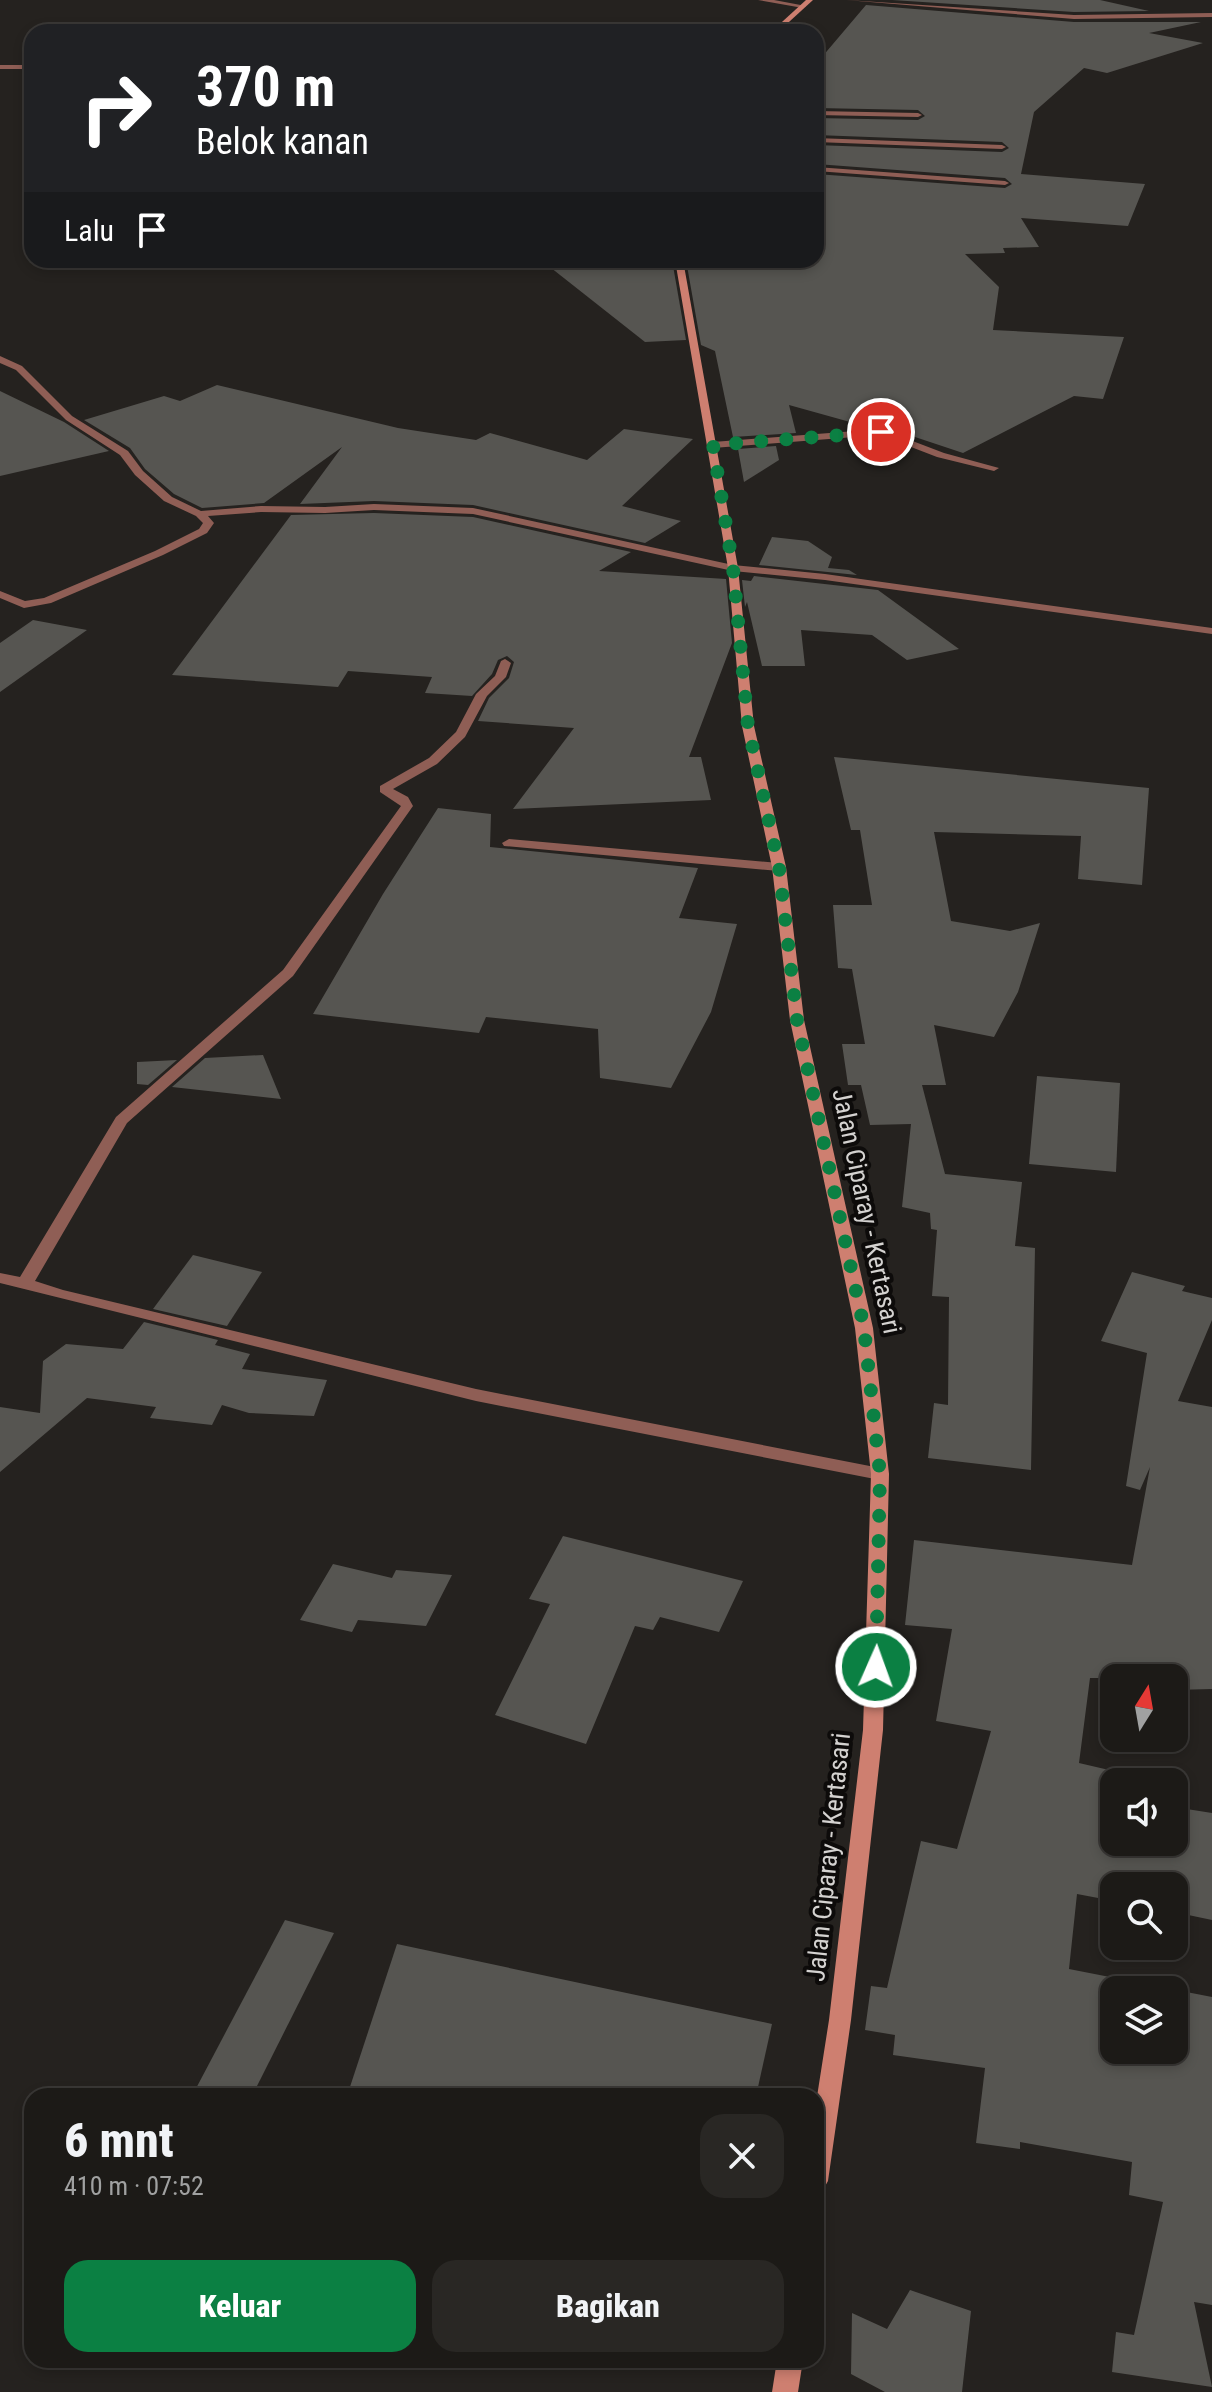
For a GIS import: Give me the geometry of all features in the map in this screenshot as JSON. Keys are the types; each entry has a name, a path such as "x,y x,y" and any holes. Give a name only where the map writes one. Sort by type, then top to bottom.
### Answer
{"main road":[{"path":"783,24 810,0"},
{"name":"Jalan Ciparay - Kertasari","path":"680,268 733,568 748,726 779,867 797,1020 864,1328 880,1474 873,1730 840,2020 824,2127"},
{"path":"785,2392 789,2368"}],"street":[{"path":"761,0 803,6"},
{"path":"849,0 1074,17 1212,15"},
{"path":"0,67 24,67"},
{"path":"824,113 918,115"},
{"path":"824,140 1002,147"},
{"path":"824,170 1005,183"},
{"path":"0,359 19,368 69,418 124,453 139,473 168,499 200,514 209,523 203,531 47,601 24,605 0,594"},
{"path":"713,445 881,432 941,455 994,468"},
{"path":"200,514 261,509 374,507 458,510 519,519 733,568 825,577 1212,631"},
{"path":"25,1283 121,1120 288,973 407,806 403,800 384,789 433,761 461,734 482,694 500,677 505,663"},
{"path":"509,843 779,867"},
{"path":"0,1278 476,1395 880,1474"}],"building":[{"path":"892,0 1100,0 1149,11 1074,12"},
{"path":"866,5 1074,22 1201,22 1149,33 1203,43 1107,73 1084,68 1034,112 1021,174 1145,184 1128,226 1021,218 1039,247 1003,248 1005,253 965,254 999,287 993,330 1124,337 1103,399 1074,396 963,453 882,426 868,427 789,405 796,433 733,437 715,351 701,345 687,268 824,268 824,175 1005,188 1012,184 1005,178 824,165 824,145 1002,152 1009,148 1002,142 824,135 824,118 918,120 925,116 918,110 824,108 824,55"},
{"path":"551,268 673,268 686,340 645,342"},
{"path":"217,385 398,428 476,440 490,433 587,460 624,429 693,439 622,506 681,521 645,543 473,505 374,501 300,504 342,447 264,503 202,508 174,494 145,469 130,448 84,420 164,396 180,401"},
{"path":"0,391 64,422 109,451 0,476"},
{"path":"776,446 779,460 744,482 738,449"},
{"path":"374,513 473,517 631,552 599,571 726,579 732,643 689,757 701,757 711,800 513,809 574,728 478,721 489,698 509,678 514,662 507,656 498,660 492,674 472,696 425,693 432,677 348,671 338,687 172,675 291,515"},
{"path":"772,537 808,541 832,557 828,568 849,570 857,575 759,565"},
{"path":"754,576 878,590 959,649 907,660 872,635 801,630 805,666 762,666 747,602 745,607 742,580 751,581"},
{"path":"33,620 87,630 0,692 0,643"},
{"path":"834,757 1149,788 1142,885 1078,879 1081,836 934,832 951,921 1010,931 1040,923 1018,992 994,1037 934,1025 946,1085 922,1085 945,1174 1022,1182 1015,1246 1035,1248 1031,1470 928,1458 934,1403 948,1405 949,1297 932,1296 937,1230 931,1229 930,1213 902,1207 911,1124 870,1125 861,1085 848,1085 842,1044 865,1044 852,969 838,968 833,905 872,905 860,830 851,830"},
{"path":"438,808 491,814 490,847 698,868 679,918 737,924 711,1012 671,1088 600,1078 598,1029 486,1017 479,1033 313,1014 383,894"},
{"path":"263,1055 281,1099 172,1087 205,1058"},
{"path":"177,1060 148,1085 137,1084 137,1062"},
{"path":"1037,1076 1120,1083 1116,1172 1029,1164"},
{"path":"193,1255 262,1272 227,1326 153,1309"},
{"path":"1132,1272 1185,1286 1182,1291 1212,1298 1212,1320 1178,1401 1212,1407 1212,1689 1188,1690 1188,1664 1100,1664 1100,1678 1090,1678 1079,1763 1100,1768 1100,1856 1188,1856 1188,1809 1212,1813 1212,1920 1188,1915 1188,1872 1100,1872 1100,1898 1077,1894 1069,1969 1105,1976 1100,1976 1100,2064 1188,2064 1188,1992 1212,1997 1212,2305 1194,2302 1212,2387 1112,2372 1116,2332 1134,2335 1163,2202 1129,2195 1132,2162 1020,2142 1020,2149 976,2143 985,2068 893,2055 895,2035 865,2030 871,1986 887,1988 921,1841 957,1849 991,1731 936,1721 952,1629 905,1625 914,1540 1132,1565 1150,1467 1140,1490 1126,1486 1147,1353 1101,1341"},
{"path":"144,1322 218,1340 215,1345 250,1354 242,1369 327,1380 314,1416 249,1413 222,1405 212,1425 150,1418 156,1407 87,1398 0,1472 0,1407 40,1413 43,1361 66,1344 123,1349"},
{"path":"563,1536 743,1581 719,1632 660,1617 653,1630 635,1626 586,1744 495,1715 550,1604 529,1599"},
{"path":"333,1564 392,1578 396,1570 452,1575 426,1626 358,1620 352,1632 300,1620"},
{"path":"285,1920 334,1933 256,2088 196,2088"},
{"path":"397,1944 772,2024 758,2088 350,2088"},
{"path":"910,2290 971,2311 962,2392 885,2392 851,2374 852,2313 887,2329"}],"route":[{"path":"876,1667 880,1474 864,1328 797,1020 779,867 748,726 733,568 713,445 881,432"}]}
